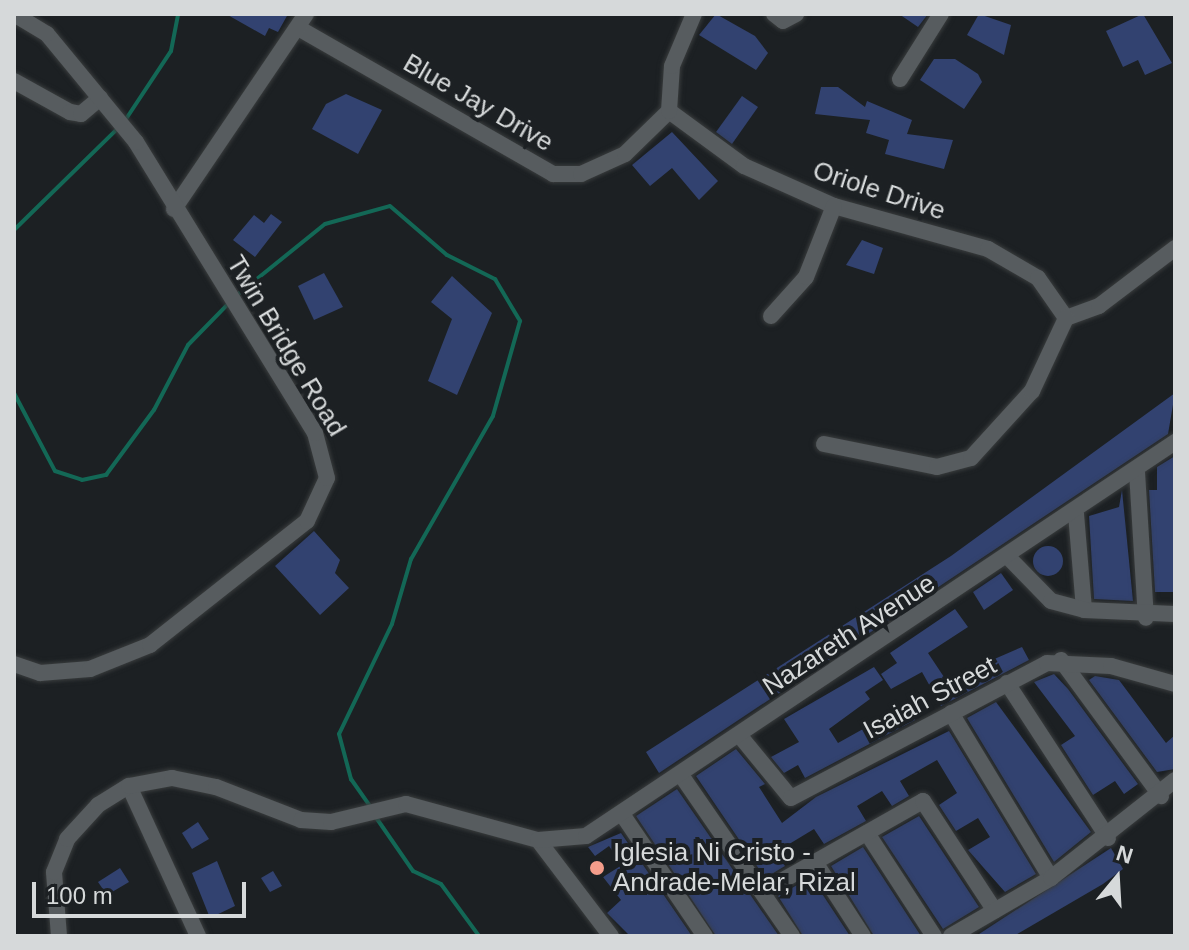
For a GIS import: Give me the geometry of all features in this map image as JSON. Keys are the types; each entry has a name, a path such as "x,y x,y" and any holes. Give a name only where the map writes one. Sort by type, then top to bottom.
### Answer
{"street":[{"name":"Twin Bridge Road","path":"14,14 47,34 136,142 325,455 317,508 150,645 90,669 40,673 14,664"},
{"path":"669,111 672,66 694,14"},
{"path":"774,14 783,21 796,14"},
{"path":"900,79 941,14"},
{"path":"174,209 303,22"},
{"name":"Blue Jay Drive","path":"303,22 553,174 581,174 625,154 669,111"},
{"path":"14,81 70,112 81,114 102,101"},
{"name":"Oriole Drive","path":"669,111 744,166 834,206 988,249 1038,278 1066,318"},
{"path":"771,316 806,277 834,206"},
{"path":"824,444 937,467 971,458 1032,391 1066,318 1099,306 1175,248"},
{"name":"Nazareth Avenue","path":"538,840 586,836 622,814 1076,514 1175,442"},
{"path":"1137,472 1146,618"},
{"path":"1076,514 1084,610"},
{"path":"1009,558 1051,601 1084,610 1146,618 1175,614"},
{"path":"1061,660 1175,684"},
{"path":"1061,660 1161,796"},
{"name":"Isaiah Street","path":"740,736 791,798 1007,683 1061,660"},
{"path":"1007,683 1108,838"},
{"path":"951,713 1051,878"},
{"path":"681,775 792,936"},
{"path":"59,936 54,872 67,839 98,805 129,786 172,778 301,820 354,817 382,807 431,808 538,840 611,936"},
{"path":"951,936 1051,878 1108,838 1161,796 1175,780"},
{"path":"129,786 198,936"},
{"path":"762,892 923,801 995,911"},
{"path":"622,814 705,936"},
{"path":"867,833 934,936"},
{"path":"815,862 863,936"}],"building":[{"path":"226,14 288,14 278,32 269,28 265,36"},
{"path":"716,14 755,36 768,53 756,70 699,35"},
{"path":"899,14 928,14 918,27"},
{"path":"979,14 1011,25 1004,55 967,35"},
{"path":"1143,14 1172,63 1145,75 1138,60 1123,67 1106,31"},
{"path":"934,59 955,59 978,74 982,82 964,109 920,80"},
{"path":"821,87 838,87 865,107 867,101 912,120 907,134 953,140 944,169 885,154 889,140 866,133 870,120 815,114"},
{"path":"346,94 382,110 358,154 312,129 326,104"},
{"path":"742,96 758,107 732,144 716,132"},
{"path":"672,132 718,181 699,200 672,168 650,186 632,165"},
{"path":"271,214 282,222 255,257 233,240 254,215 264,223"},
{"path":"862,240 883,248 874,274 846,265"},
{"path":"324,273 343,307 314,320 298,286"},
{"path":"452,276 492,313 457,395 428,381 452,319 431,302"},
{"path":"1175,393 1168,434 659,773 646,752 951,556"},
{"path":"1175,456 1175,592 1155,592 1149,490 1157,490 1157,467"},
{"path":"1122,490 1133,601 1094,599 1089,516 1119,507"},
{"path":"314,531 340,560 335,573 349,588 320,615 275,566"},
{"path":"1048,546 1059,550 1063,561 1059,572 1048,576 1037,572 1033,561 1037,550"},
{"path":"1001,573 1013,590 984,610 973,592"},
{"path":"955,609 968,627 928,653 946,680 1022,647 1029,660 941,706 922,672 891,689 881,674 897,663 890,653"},
{"path":"874,667 883,680 865,692 870,699 829,729 838,743 906,705 915,720 805,778 798,765 784,773 771,757 799,742 784,719"},
{"path":"1054,674 1138,784 1124,794 1115,781 1093,795 1061,745 1075,736 1034,682"},
{"path":"1095,676 1119,680 1166,743 1175,735 1175,769 1157,772 1089,680"},
{"path":"996,702 1091,832 1054,862 967,718"},
{"path":"949,731 1036,874 1005,892 968,850 990,837 978,818 956,831 939,805 957,793 937,760 900,781 909,796 892,806 882,791 857,806 866,821 824,844 814,829 776,852 785,866 765,878 696,776 736,749 765,784 759,787 782,823 816,797"},
{"path":"677,789 779,936 716,936 636,816"},
{"path":"919,816 979,907 943,929 882,837"},
{"path":"198,822 209,839 192,849 182,833"},
{"path":"621,833 692,936 630,936 607,913 621,900 603,877 622,865 609,846 595,856 588,847"},
{"path":"863,847 921,936 874,936 831,866"},
{"path":"1111,848 1123,869 1103,884 1014,936 976,936"},
{"path":"217,861 235,906 210,918 192,873"},
{"path":"120,868 129,882 107,895 98,882"},
{"path":"273,871 282,886 270,892 261,878"},
{"path":"811,877 850,936 803,936 778,896"}],"waterway":[{"path":"124,122 171,51 178,14"},
{"path":"14,230 118,128"},
{"path":"237,295 325,224 390,206 447,255 495,279 520,321 493,416 411,559 392,624 339,734 351,779 371,808"},
{"path":"14,393 55,471 82,480 106,475 154,410 188,345 231,301"},
{"path":"375,816 413,871 441,884 479,936"}],"place":[{"name":"Iglesia Ni Cristo - Andrade-Melar, Rizal","path":"597,868"}]}
